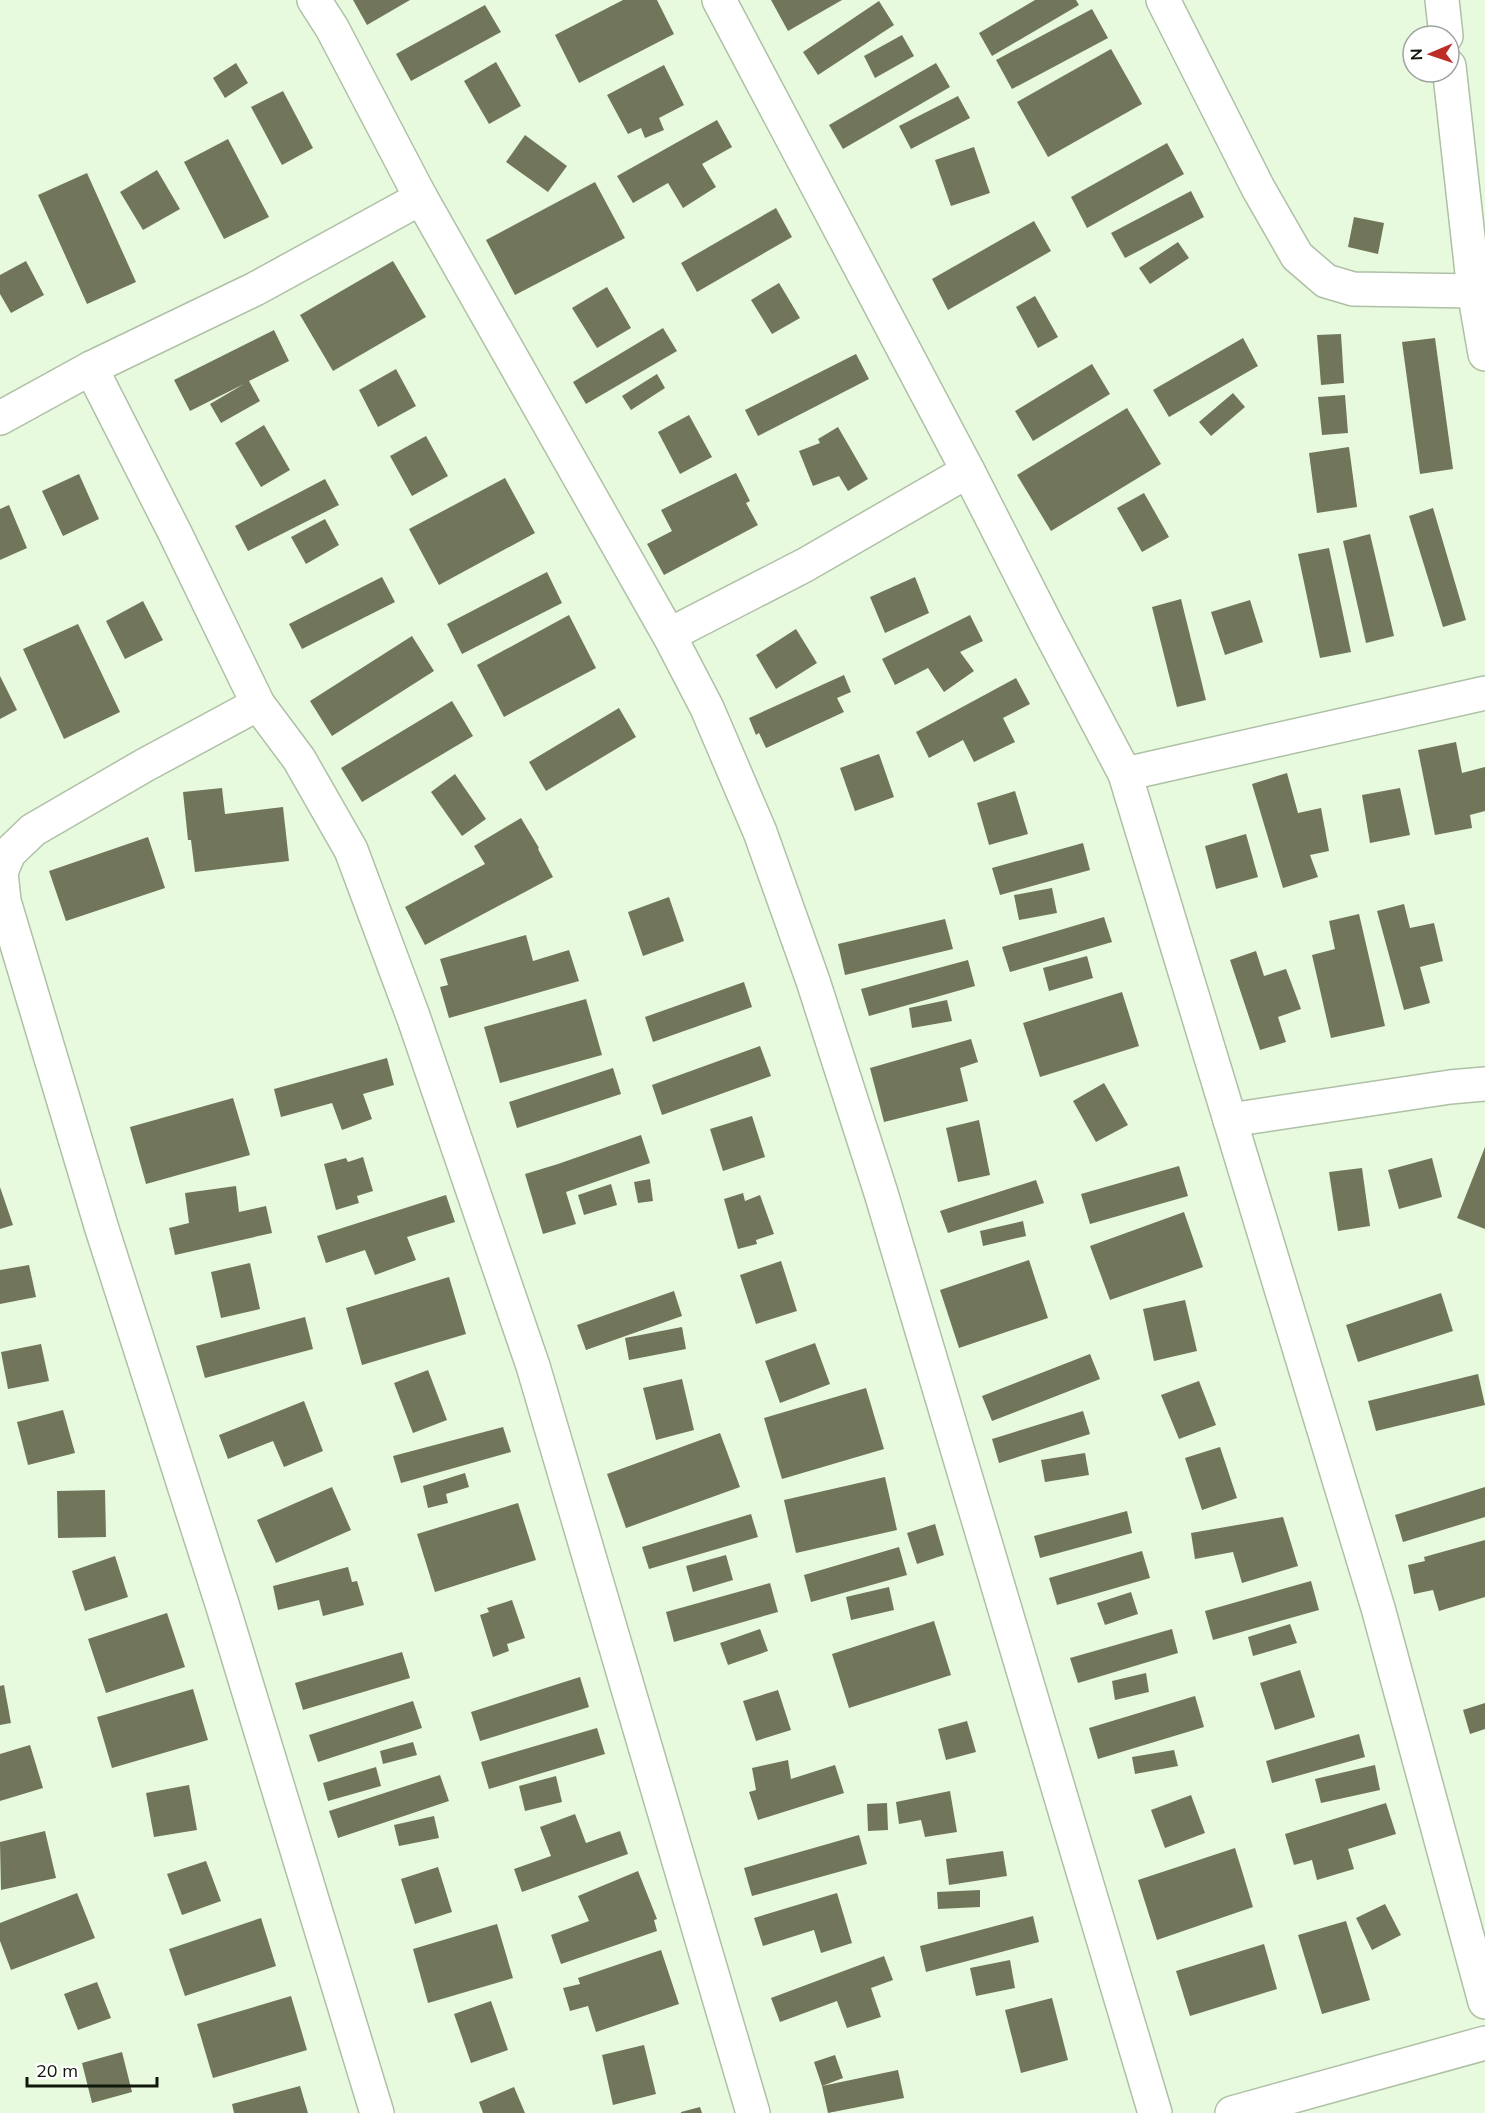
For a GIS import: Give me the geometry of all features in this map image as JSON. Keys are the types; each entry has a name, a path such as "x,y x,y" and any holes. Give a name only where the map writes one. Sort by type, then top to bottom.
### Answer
{"street":[{"path":"314,0 332,28 421,198 669,635 706,708 760,832 813,981 880,1193 1155,2113"},
{"path":"719,0 1125,774 1378,1608 1485,2002"},
{"path":"1163,0 1258,188 1297,256 1326,281 1353,289 1474,291"},
{"path":"1442,0 1445,24"},
{"path":"1451,84 1474,291 1485,354"},
{"path":"0,418 91,368 255,289 421,198"},
{"path":"91,368 258,704 299,759 351,850 413,1016 536,1377 753,2113"},
{"path":"669,635 805,565 968,471"},
{"path":"1125,774 1485,693"},
{"path":"258,704 145,765 33,830 9,853 0,872 4,901 102,1229 223,1607 377,2113"},
{"path":"1230,1120 1450,1087 1485,1084"},
{"path":"1232,2113 1485,2043"}],"building":[{"path":"353,0 410,0 367,25"},
{"path":"623,0 657,0 674,34 579,83 555,35"},
{"path":"771,0 842,0 788,31"},
{"path":"1035,0 1076,0 1079,5 992,56 979,33"},
{"path":"879,1 894,25 818,75 803,52"},
{"path":"485,5 501,32 411,81 396,54"},
{"path":"1092,9 1108,38 1012,89 996,60"},
{"path":"902,35 914,56 875,78 864,56"},
{"path":"1111,49 1142,104 1048,157 1017,102"},
{"path":"496,62 521,106 489,124 464,81"},
{"path":"236,63 248,83 225,98 213,78"},
{"path":"936,63 950,87 843,149 829,125"},
{"path":"664,65 684,105 659,118 664,130 645,138 641,128 628,134 607,95"},
{"path":"283,91 313,148 282,165 251,107"},
{"path":"958,96 970,118 911,149 899,126"},
{"path":"717,120 732,147 702,164 716,187 683,208 668,183 633,203 617,176"},
{"path":"525,135 567,166 548,192 506,162"},
{"path":"228,139 269,217 224,239 184,162"},
{"path":"1167,143 1184,174 1087,228 1071,197"},
{"path":"974,147 990,193 951,206 935,160"},
{"path":"157,170 180,209 143,230 120,192"},
{"path":"87,173 136,282 87,304 38,195"},
{"path":"595,182 625,238 515,295 486,240"},
{"path":"1191,191 1204,217 1125,258 1111,233"},
{"path":"776,208 792,237 697,292 681,263"},
{"path":"1354,217 1384,223 1378,254 1348,247"},
{"path":"1034,221 1051,251 948,310 932,279"},
{"path":"1178,242 1189,258 1150,284 1139,268"},
{"path":"26,261 44,295 11,313 0,294 0,275"},
{"path":"393,261 426,317 333,371 300,315"},
{"path":"779,283 800,318 772,334 751,300"},
{"path":"607,287 631,328 597,348 572,308"},
{"path":"1035,296 1058,337 1038,348 1016,307"},
{"path":"663,328 677,351 586,404 573,382"},
{"path":"274,330 289,361 249,381 260,401 221,423 210,404 244,384 190,411 174,380"},
{"path":"1341,334 1344,383 1321,385 1317,335"},
{"path":"1243,338 1258,366 1169,417 1153,390"},
{"path":"1435,338 1453,469 1420,474 1402,342"},
{"path":"856,354 869,379 758,436 745,410"},
{"path":"1092,364 1110,394 1033,441 1015,411"},
{"path":"396,369 416,406 378,427 359,390"},
{"path":"657,374 665,388 631,410 622,396"},
{"path":"1233,393 1245,407 1211,436 1199,422"},
{"path":"1345,395 1348,433 1322,435 1318,397"},
{"path":"1127,408 1161,464 1051,531 1017,475"},
{"path":"689,415 712,457 680,474 658,432"},
{"path":"264,425 290,470 261,487 235,443"},
{"path":"838,427 868,479 848,491 839,476 813,486 799,451 820,443 818,439"},
{"path":"426,436 448,476 412,496 390,456"},
{"path":"1349,447 1357,507 1317,513 1309,453"},
{"path":"736,473 750,501 746,503 758,525 664,575 647,544 672,531 661,510"},
{"path":"79,474 99,519 63,536 42,491"},
{"path":"505,478 535,533 439,585 409,529"},
{"path":"325,479 339,505 248,551 235,526"},
{"path":"1144,493 1169,537 1142,552 1117,508"},
{"path":"9,505 27,548 0,560 0,509"},
{"path":"1433,508 1466,620 1443,627 1409,516"},
{"path":"325,519 339,545 306,564 291,537"},
{"path":"1370,534 1394,636 1366,643 1343,541"},
{"path":"1329,548 1351,652 1320,658 1298,554"},
{"path":"547,572 562,603 462,654 447,624"},
{"path":"382,577 395,602 302,649 289,624"},
{"path":"915,577 929,613 885,633 870,597"},
{"path":"1181,599 1206,700 1177,707 1152,607"},
{"path":"1250,600 1263,642 1225,655 1211,612"},
{"path":"143,601 163,640 125,659 106,621"},
{"path":"569,615 596,668 504,717 477,665"},
{"path":"970,615 983,641 960,652 974,671 944,692 928,668 895,685 882,659"},
{"path":"78,624 120,712 64,739 23,649"},
{"path":"796,629 817,663 776,689 756,655"},
{"path":"412,636 434,671 332,736 310,701"},
{"path":"844,675 851,692 837,698 844,712 766,748 759,733 756,735 749,718"},
{"path":"0,676 17,710 0,719"},
{"path":"1016,678 1030,704 1003,718 1015,742 974,762 963,740 929,758 916,732"},
{"path":"452,701 473,736 362,802 341,768"},
{"path":"619,708 636,737 546,791 529,762"},
{"path":"1456,742 1462,773 1485,767 1485,811 1470,815 1472,828 1435,835 1418,750"},
{"path":"879,754 894,797 855,811 840,768"},
{"path":"1287,773 1298,813 1321,808 1329,851 1310,855 1318,877 1283,888 1252,784"},
{"path":"455,774 486,819 462,836 431,792"},
{"path":"222,788 225,814 283,807 289,861 195,872 191,840 188,840 183,792"},
{"path":"1400,788 1410,835 1370,843 1362,795"},
{"path":"1015,791 1028,834 989,845 977,803"},
{"path":"521,818 553,877 425,945 405,907 485,864 474,846"},
{"path":"1246,834 1258,877 1216,889 1205,846"},
{"path":"148,837 165,888 66,921 49,871"},
{"path":"1083,843 1090,870 1000,895 992,868"},
{"path":"1052,888 1057,913 1019,920 1014,895"},
{"path":"669,897 684,941 643,956 628,912"},
{"path":"1404,904 1410,928 1434,923 1443,961 1420,967 1430,1003 1404,1010 1377,911"},
{"path":"1359,914 1385,1026 1331,1038 1312,955 1335,949 1329,921"},
{"path":"1104,917 1112,942 1010,972 1002,947"},
{"path":"945,919 953,949 845,975 838,944"},
{"path":"526,935 533,961 569,950 579,981 449,1018 440,987 448,985 440,959"},
{"path":"1256,951 1264,976 1286,969 1301,1009 1278,1017 1286,1042 1260,1050 1230,960"},
{"path":"1087,956 1093,978 1049,991 1043,968"},
{"path":"968,960 975,986 869,1016 861,989"},
{"path":"744,982 752,1007 653,1042 645,1017"},
{"path":"1122,992 1139,1046 1040,1077 1023,1023"},
{"path":"586,999 602,1055 500,1083 484,1027"},
{"path":"947,1000 952,1021 912,1028 909,1008"},
{"path":"971,1039 978,1062 960,1068 968,1101 884,1122 870,1068"},
{"path":"760,1046 771,1076 662,1115 652,1085"},
{"path":"387,1058 394,1085 363,1094 372,1119 342,1130 332,1103 281,1117 274,1089"},
{"path":"613,1068 621,1094 517,1128 509,1102"},
{"path":"1104,1083 1128,1125 1096,1142 1073,1101"},
{"path":"233,1098 250,1155 146,1184 130,1127"},
{"path":"752,1116 765,1157 723,1171 710,1129"},
{"path":"979,1120 990,1175 958,1182 946,1128"},
{"path":"641,1135 650,1163 566,1192 576,1224 543,1234 525,1174"},
{"path":"1485,1147 1485,1229 1457,1218"},
{"path":"363,1157 373,1191 357,1196 359,1203 336,1210 324,1164 346,1158 348,1162"},
{"path":"1432,1158 1442,1197 1399,1209 1388,1170"},
{"path":"1179,1166 1188,1196 1090,1224 1081,1194"},
{"path":"1362,1168 1370,1226 1338,1231 1329,1172"},
{"path":"650,1179 653,1201 638,1203 634,1182"},
{"path":"1036,1180 1044,1203 948,1233 940,1211"},
{"path":"611,1184 617,1205 584,1215 578,1195"},
{"path":"236,1186 239,1212 266,1206 272,1233 175,1255 169,1228 189,1223 185,1193"},
{"path":"0,1187 13,1225 0,1229"},
{"path":"743,1193 745,1201 760,1195 774,1234 756,1240 757,1244 738,1249 724,1199"},
{"path":"446,1195 455,1222 407,1237 416,1260 375,1275 365,1250 326,1263 317,1236"},
{"path":"1184,1212 1203,1267 1110,1300 1090,1246"},
{"path":"1023,1221 1026,1236 983,1246 980,1231"},
{"path":"1029,1260 1048,1318 959,1348 940,1290"},
{"path":"781,1261 797,1311 756,1324 740,1275"},
{"path":"250,1263 260,1309 221,1318 211,1272"},
{"path":"29,1265 36,1297 0,1304 0,1270"},
{"path":"449,1277 466,1334 362,1365 346,1308"},
{"path":"674,1291 682,1316 586,1350 577,1325"},
{"path":"1441,1293 1453,1331 1358,1362 1346,1325"},
{"path":"1185,1300 1197,1351 1154,1361 1143,1309"},
{"path":"305,1317 313,1349 205,1378 196,1346"},
{"path":"682,1327 686,1349 629,1360 625,1338"},
{"path":"815,1343 830,1384 780,1403 765,1361"},
{"path":"41,1344 49,1381 8,1389 1,1352"},
{"path":"1090,1354 1100,1379 992,1421 982,1396"},
{"path":"428,1370 447,1420 413,1433 394,1383"},
{"path":"1478,1374 1485,1405 1376,1431 1368,1401"},
{"path":"682,1379 694,1430 656,1440 643,1388"},
{"path":"1199,1381 1216,1425 1179,1439 1161,1395"},
{"path":"866,1388 884,1449 782,1479 764,1418"},
{"path":"304,1401 323,1451 284,1467 273,1441 228,1459 219,1435"},
{"path":"63,1410 75,1453 28,1465 17,1422"},
{"path":"1083,1411 1090,1434 999,1463 992,1439"},
{"path":"503,1427 511,1452 401,1483 393,1456"},
{"path":"720,1433 740,1487 626,1528 607,1474"},
{"path":"1220,1447 1237,1498 1202,1510 1185,1458"},
{"path":"1085,1453 1089,1475 1045,1482 1041,1460"},
{"path":"465,1473 469,1487 446,1494 448,1503 428,1508 423,1486"},
{"path":"885,1477 897,1530 796,1553 784,1500"},
{"path":"332,1487 351,1530 276,1563 257,1520"},
{"path":"1485,1487 1485,1517 1403,1542 1395,1515"},
{"path":"105,1490 106,1537 58,1538 57,1491"},
{"path":"518,1503 536,1560 435,1592 417,1534"},
{"path":"1127,1511 1132,1533 1040,1558 1034,1536"},
{"path":"751,1514 758,1537 649,1569 642,1547"},
{"path":"1283,1517 1298,1566 1242,1583 1233,1552 1195,1559 1191,1533"},
{"path":"935,1524 944,1555 917,1564 907,1533"},
{"path":"1485,1540 1485,1597 1439,1611 1433,1590 1414,1594 1408,1565 1425,1561 1424,1557"},
{"path":"899,1547 907,1575 811,1602 804,1575"},
{"path":"1142,1551 1150,1578 1057,1605 1049,1578"},
{"path":"726,1555 733,1580 693,1592 686,1566"},
{"path":"115,1556 128,1597 85,1611 72,1571"},
{"path":"348,1567 352,1582 357,1581 364,1605 323,1616 319,1600 278,1610 273,1586"},
{"path":"1311,1581 1319,1610 1213,1640 1205,1611"},
{"path":"770,1583 778,1612 674,1642 666,1612"},
{"path":"889,1587 894,1610 851,1620 846,1597"},
{"path":"1131,1592 1138,1614 1105,1625 1097,1603"},
{"path":"512,1600 525,1638 507,1644 509,1651 493,1657 480,1615 489,1612 487,1608"},
{"path":"167,1613 185,1667 106,1693 88,1639"},
{"path":"934,1621 951,1675 849,1708 832,1654"},
{"path":"1290,1624 1297,1643 1253,1656 1248,1637"},
{"path":"760,1629 768,1651 728,1665 720,1643"},
{"path":"1172,1629 1178,1653 1078,1683 1070,1658"},
{"path":"402,1652 410,1678 303,1710 295,1683"},
{"path":"1300,1670 1315,1717 1275,1730 1260,1683"},
{"path":"1146,1673 1149,1692 1115,1700 1112,1681"},
{"path":"580,1677 589,1707 480,1741 471,1712"},
{"path":"4,1685 11,1723 0,1725 0,1686"},
{"path":"193,1689 208,1740 112,1768 97,1717"},
{"path":"778,1690 791,1730 756,1741 743,1701"},
{"path":"1195,1696 1204,1727 1098,1759 1089,1728"},
{"path":"413,1701 422,1728 318,1762 309,1735"},
{"path":"1485,1703 1485,1729 1470,1734 1463,1710"},
{"path":"967,1721 976,1752 946,1760 938,1729"},
{"path":"597,1728 605,1754 489,1789 481,1762"},
{"path":"1359,1734 1365,1757 1272,1783 1266,1761"},
{"path":"413,1742 417,1755 383,1764 380,1751"},
{"path":"30,1745 43,1788 0,1801 0,1754"},
{"path":"1174,1750 1178,1766 1135,1774 1132,1757"},
{"path":"788,1760 791,1779 835,1765 844,1793 758,1820 749,1792 756,1790 752,1768"},
{"path":"1375,1765 1380,1790 1321,1803 1315,1779"},
{"path":"376,1767 381,1786 328,1801 323,1783"},
{"path":"440,1775 449,1801 338,1838 329,1811"},
{"path":"556,1776 562,1802 525,1811 519,1786"},
{"path":"189,1785 197,1830 154,1837 146,1793"},
{"path":"950,1791 957,1832 925,1837 921,1820 899,1824 896,1802"},
{"path":"1191,1795 1205,1833 1165,1848 1151,1810"},
{"path":"887,1803 888,1830 868,1831 867,1804"},
{"path":"1386,1803 1396,1834 1348,1849 1354,1869 1317,1880 1312,1860 1294,1865 1285,1834"},
{"path":"575,1814 586,1843 620,1831 628,1854 522,1892 514,1869 551,1856 540,1827"},
{"path":"434,1816 439,1838 399,1846 394,1825"},
{"path":"45,1831 56,1878 1,1890 0,1842"},
{"path":"859,1835 867,1864 752,1896 744,1868"},
{"path":"1235,1848 1253,1907 1157,1940 1138,1880"},
{"path":"1003,1851 1007,1876 949,1885 946,1859"},
{"path":"206,1861 221,1901 182,1915 167,1874"},
{"path":"438,1867 452,1912 415,1924 401,1879"},
{"path":"638,1871 657,1919 654,1920 657,1931 561,1964 551,1935 589,1921 578,1896"},
{"path":"980,1890 980,1907 938,1909 937,1892"},
{"path":"77,1893 95,1938 11,1970 0,1941 0,1923"},
{"path":"837,1893 852,1943 821,1953 814,1930 763,1946 754,1918"},
{"path":"1385,1904 1401,1935 1372,1950 1356,1918"},
{"path":"1033,1916 1039,1942 926,1972 920,1946"},
{"path":"261,1918 276,1966 185,1996 169,1949"},
{"path":"1346,1921 1370,2000 1322,2014 1298,1935"},
{"path":"497,1924 513,1978 428,2003 413,1949"},
{"path":"1264,1944 1277,1989 1190,2016 1176,1971"},
{"path":"661,1950 679,2004 596,2032 588,2006 570,2011 563,1988 580,1984 578,1978"},
{"path":"884,1956 893,1980 871,1988 881,2017 847,2028 837,2001 780,2022 771,1998"},
{"path":"1010,1960 1015,1988 976,1996 970,1968"},
{"path":"97,1982 111,2018 78,2030 64,1994"},
{"path":"291,1996 307,2050 213,2078 197,2024"},
{"path":"1052,1998 1068,2060 1021,2073 1005,2010"},
{"path":"491,2001 508,2050 471,2063 454,2014"},
{"path":"644,2045 656,2094 613,2105 602,2055"},
{"path":"122,2052 132,2092 92,2103 82,2063"},
{"path":"835,2055 843,2078 822,2086 814,2062"},
{"path":"898,2070 904,2098 828,2113 822,2086"},
{"path":"300,2086 308,2113 234,2113 232,2104"},
{"path":"514,2087 525,2113 483,2113 479,2102"},
{"path":"700,2107 702,2113 681,2113 681,2112"}]}
